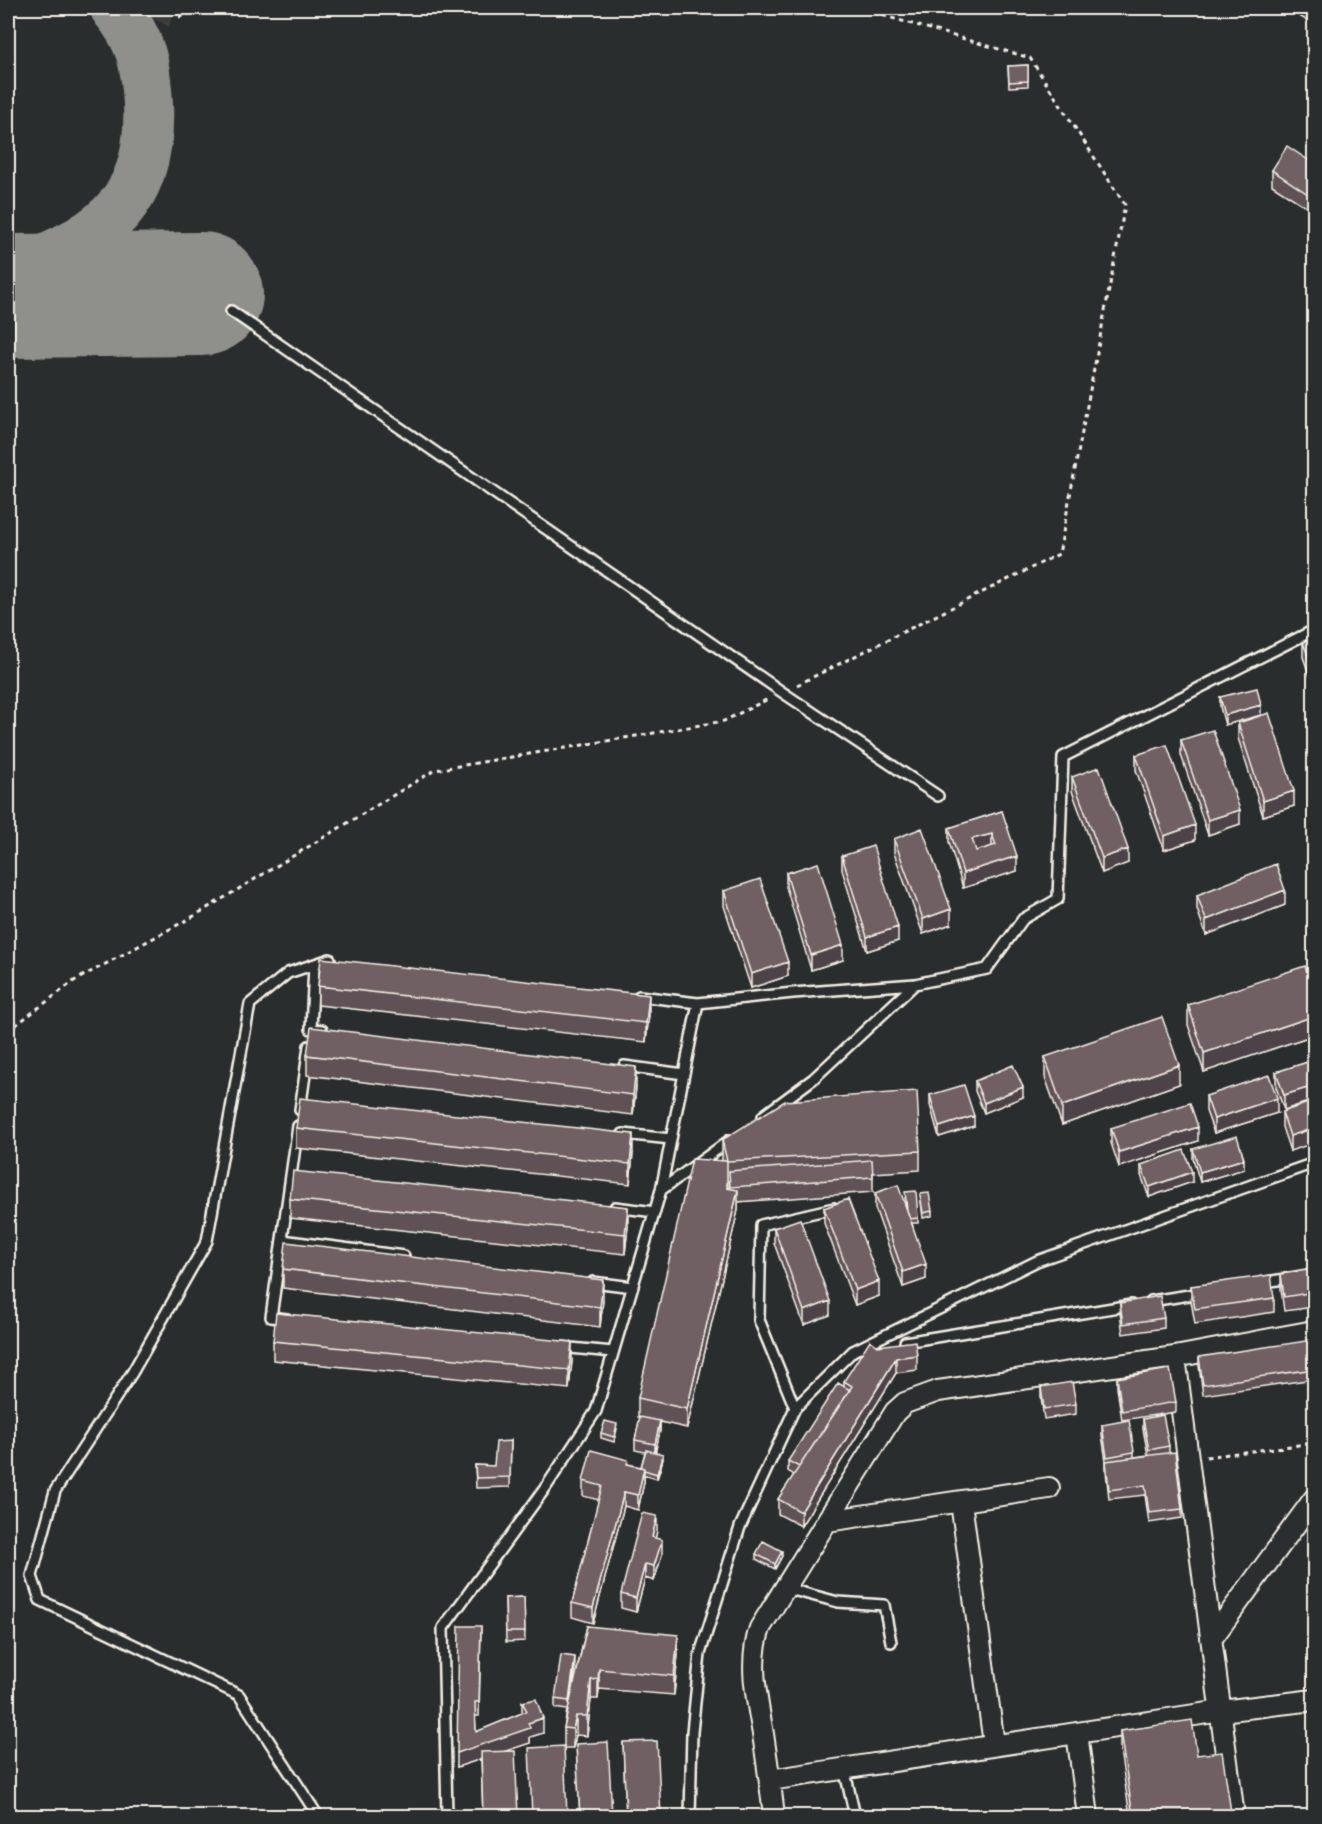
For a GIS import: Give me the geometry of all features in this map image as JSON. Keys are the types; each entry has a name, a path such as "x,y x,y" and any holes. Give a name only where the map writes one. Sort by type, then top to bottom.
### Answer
{"street":[{"path":"774,1816 755,1686 754,1657 760,1628 895,1412 904,1404 938,1391 1175,1358 1314,1331"},
{"path":"1175,1358 1234,1816"},
{"path":"827,1521 1049,1488"},
{"path":"1212,1638 1314,1499"},
{"path":"961,1502 994,1744"},
{"path":"770,1780 994,1744 1314,1700"},
{"path":"1077,1733 1088,1816"}],"lane":[{"path":"231,311 782,692 938,796"},
{"path":"627,995 698,1003 915,984 987,969 1023,919 1058,899 1063,757 1314,630"},
{"path":"318,1816 239,1695 40,1600 32,1576 55,1491 132,1372 207,1241 250,1004 288,973 329,959 341,960"},
{"path":"295,1320 271,1317 311,1029 314,964"},
{"path":"756,1121 813,1079 915,984"},
{"path":"447,1816 443,1628 546,1486 596,1411 661,1190 698,1003"},
{"path":"311,1029 334,1032"},
{"path":"614,1065 684,1074"},
{"path":"301,1100 313,1101"},
{"path":"614,1133 672,1139"},
{"path":"661,1190 737,1135"},
{"path":"690,1816 692,1732 700,1654 740,1527 795,1408 852,1351 1037,1261 1314,1163"},
{"path":"291,1171 303,1172"},
{"path":"608,1206 655,1212"},
{"path":"795,1408 759,1320 761,1225 834,1208"},
{"path":"282,1240 410,1257"},
{"path":"1246,1286 1314,1274"},
{"path":"586,1281 633,1287"},
{"path":"899,1343 1211,1291"},
{"path":"852,1351 888,1345"},
{"path":"554,1346 614,1352"},
{"path":"786,1588 837,1602 884,1605 891,1642"},
{"path":"844,1768 855,1816"}],"path":[{"path":"179,17 208,8"},
{"path":"8,1031 74,981 194,916 435,770 724,721 1059,554 1125,205 1030,58 857,8"},
{"path":"1188,1460 1314,1443"}],"shaded area":[{"path":"137,8 174,8 169,27"}],"building":[{"path":"1028,65 1028,81 1009,82 1008,66"},
{"path":"1287,146 1314,164 1314,198 1272,170"},
{"path":"1314,638 1314,666 1312,667 1303,642"},
{"path":"1257,688 1261,705 1225,715 1220,697"},
{"path":"1269,713 1294,791 1263,801 1238,723"},
{"path":"1213,730 1240,810 1208,820 1181,740"},
{"path":"1167,745 1195,825 1164,836 1136,755"},
{"path":"1099,767 1128,849 1102,858 1072,777"},
{"path":"1002,811 1017,856 963,873 949,828","holes":["992,834 996,845 976,851 972,839"]},
{"path":"922,828 951,909 923,919 894,839"},
{"path":"873,846 898,927 867,937 842,856"},
{"path":"818,863 843,945 811,955 786,873"},
{"path":"1276,864 1285,890 1206,920 1197,895"},
{"path":"760,879 788,962 751,974 724,891"},
{"path":"321,958 649,995 646,1023 318,986"},
{"path":"1305,966 1314,993 1314,1016 1204,1053 1188,1005"},
{"path":"1162,1017 1179,1065 1062,1106 1045,1057"},
{"path":"311,1027 636,1067 633,1095 307,1055"},
{"path":"1314,1060 1314,1086 1284,1095 1276,1072"},
{"path":"1013,1065 1023,1087 984,1103 975,1081"},
{"path":"1269,1075 1277,1098 1214,1119 1206,1096"},
{"path":"964,1085 974,1116 939,1127 930,1095"},
{"path":"917,1091 920,1151 727,1161 722,1140 785,1101"},
{"path":"300,1098 633,1134 630,1164 296,1128"},
{"path":"1314,1101 1314,1128 1290,1136 1282,1112"},
{"path":"1190,1103 1198,1127 1119,1152 1111,1128"},
{"path":"1237,1136 1244,1159 1200,1172 1193,1149"},
{"path":"1184,1150 1192,1172 1149,1187 1141,1165"},
{"path":"692,1159 727,1161 727,1188 738,1190 687,1409 638,1398"},
{"path":"872,1160 873,1177 730,1187 729,1171"},
{"path":"293,1171 628,1207 625,1234 290,1199"},
{"path":"898,1185 926,1264 903,1272 875,1193"},
{"path":"916,1191 918,1218 910,1219 905,1192"},
{"path":"929,1193 932,1211 923,1213 920,1194"},
{"path":"848,1199 879,1281 855,1290 824,1208"},
{"path":"800,1219 830,1301 804,1311 774,1228"},
{"path":"286,1242 603,1280 600,1307 283,1269"},
{"path":"1314,1269 1314,1292 1284,1297 1281,1274"},
{"path":"1271,1275 1274,1298 1195,1309 1191,1286"},
{"path":"1160,1296 1164,1318 1123,1324 1120,1303"},
{"path":"276,1313 572,1342 569,1370 273,1341"},
{"path":"870,1340 878,1346 915,1341 917,1355 896,1358 801,1512 778,1499 852,1386 844,1381"},
{"path":"1313,1340 1314,1369 1203,1385 1199,1357"},
{"path":"1170,1369 1176,1402 1122,1411 1117,1378"},
{"path":"1072,1382 1076,1404 1044,1409 1041,1387"},
{"path":"838,1383 850,1390 799,1467 788,1461"},
{"path":"1163,1415 1169,1446 1149,1450 1143,1419"},
{"path":"640,1417 660,1421 655,1444 635,1440"},
{"path":"1129,1420 1134,1452 1107,1457 1102,1425"},
{"path":"605,1421 617,1424 614,1437 601,1433"},
{"path":"511,1441 510,1477 476,1478 475,1465 494,1466 496,1442"},
{"path":"591,1450 628,1460 627,1464 644,1468 638,1495 624,1492 593,1608 572,1603 602,1486 583,1481"},
{"path":"646,1450 663,1454 657,1474 641,1467"},
{"path":"1175,1452 1182,1509 1149,1513 1145,1485 1109,1490 1106,1461"},
{"path":"642,1513 657,1516 652,1537 662,1540 654,1566 645,1564 636,1598 621,1594"},
{"path":"763,1541 782,1551 775,1564 756,1554"},
{"path":"524,1597 525,1632 506,1632 505,1598"},
{"path":"459,1626 481,1626 479,1702 475,1702 476,1732 527,1711 522,1702 536,1699 543,1718 528,1723 530,1728 457,1753"},
{"path":"587,1626 678,1635 674,1676 599,1669 598,1679 591,1680 587,1716 576,1716 573,1729 564,1728"},
{"path":"561,1655 575,1657 569,1701 555,1699"},
{"path":"1192,1720 1197,1755 1222,1752 1231,1812 1201,1816 1133,1816 1120,1731"},
{"path":"657,1741 661,1816 626,1816 623,1742"},
{"path":"608,1742 612,1816 580,1816 576,1744"},
{"path":"564,1746 567,1816 532,1816 529,1748"},
{"path":"515,1751 518,1816 483,1816 481,1752"}],"taxiway":[{"path":"8,274 67,248 92,233 112,216 129,195 140,170 147,140 146,76 144,64 131,30 115,8"}],"runway":[{"path":"8,296 201,294"}]}
